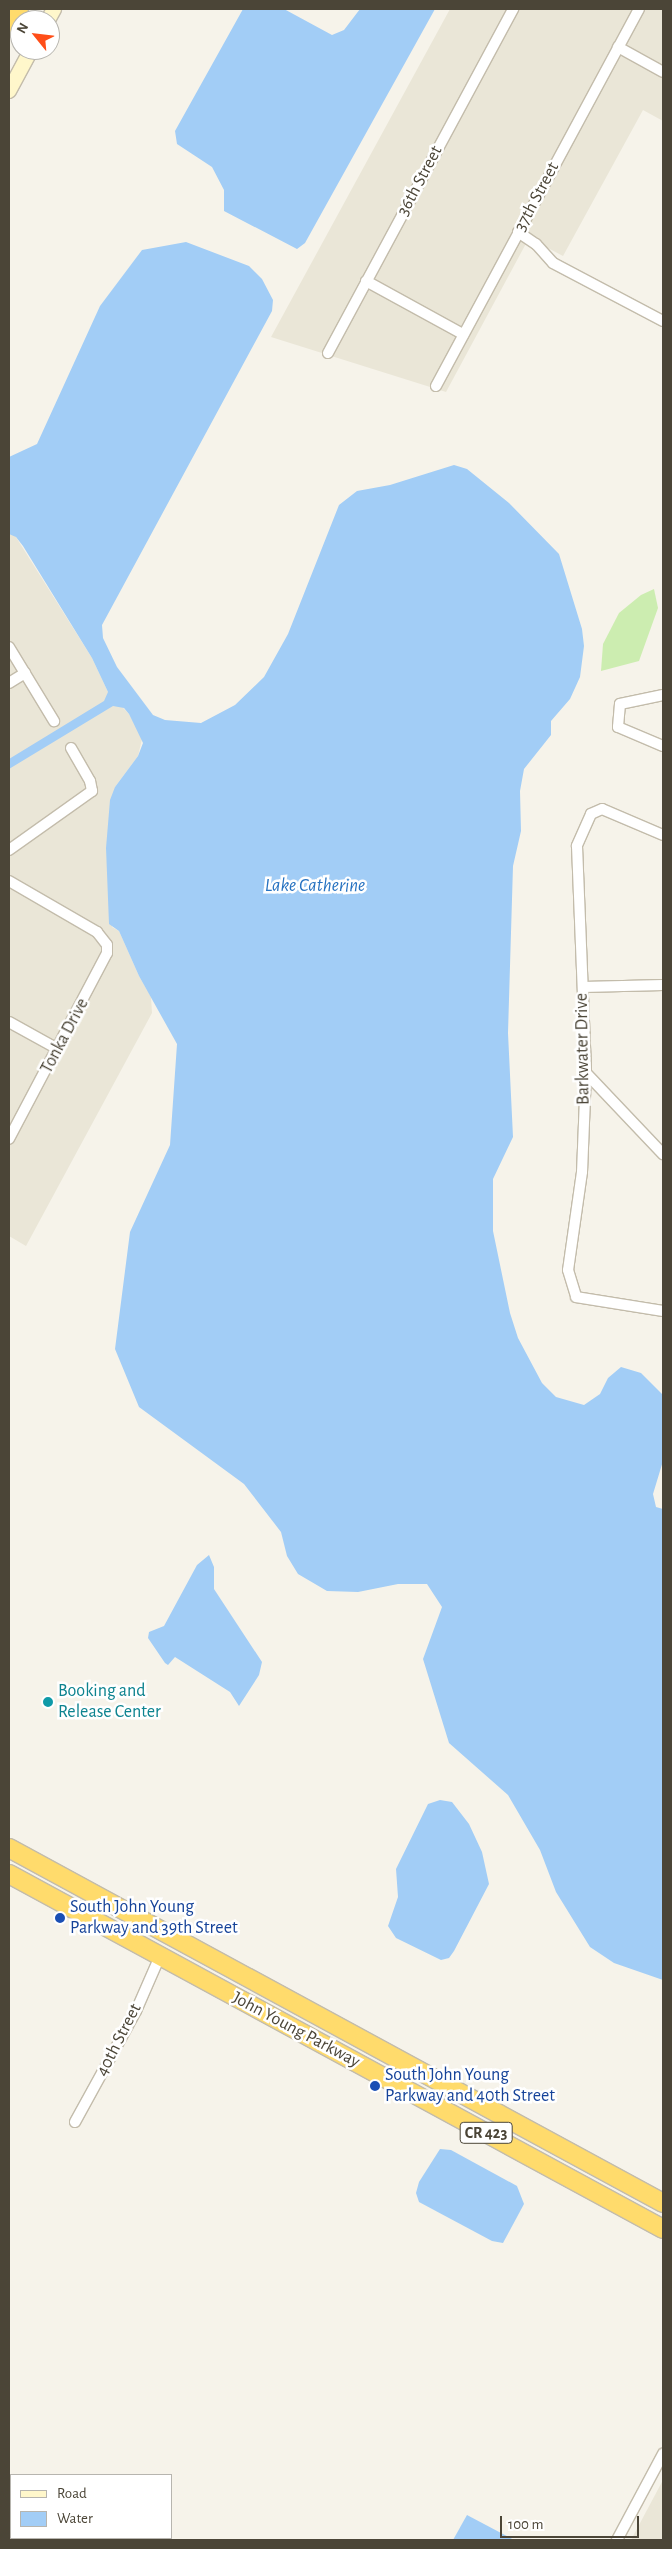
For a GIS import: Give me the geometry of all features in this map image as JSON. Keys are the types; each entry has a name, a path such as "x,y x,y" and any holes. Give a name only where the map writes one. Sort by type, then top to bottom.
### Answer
{"highway":[{"path":"9,28 19,9"},
{"name":"John Young Parkway","path":"9,1848 663,2203"},
{"path":"9,1873 23,1872 72,1883"},
{"name":"John Young Parkway","path":"9,1873 663,2229"}],"street":[{"name":"36th Street","path":"328,353 513,9"},
{"name":"37th Street","path":"436,386 639,9"},
{"path":"618,48 663,72"},
{"path":"9,91 26,60"},
{"path":"518,232 536,244 553,263 663,321"},
{"path":"366,281 463,334"},
{"path":"9,647 54,721"},
{"path":"9,683 25,673"},
{"path":"663,695 620,704 618,727 663,746"},
{"path":"9,850 92,790 90,781 71,748"},
{"name":"Barkwater Drive","path":"663,835 602,809 591,814 577,846 586,1073 582,1172 568,1270 576,1297 663,1311"},
{"name":"Tonka Drive","path":"9,881 97,932 106,945 104,962 9,1139"},
{"path":"583,987 663,985"},
{"path":"9,1022 58,1049"},
{"path":"586,1073 663,1154"},
{"name":"40th Street","path":"75,2122 136,2011 160,1956"},
{"path":"617,2540 663,2454"}],"shaded area":[{"path":"450,9 663,9 663,121 643,110 563,256 529,238 446,392 271,337"},
{"path":"9,526 92,658 108,692 129,714 142,739 138,756 115,787 112,927 119,931 139,976 151,997 152,1013 26,1246 9,1236"},
{"path":"663,2480 663,2540 631,2540"}],"green space":[{"path":"654,589 658,608 639,661 601,671 603,644 619,613 641,595"}],"water":[{"path":"243,9 284,9 332,35 344,30 360,9 435,9 305,243 297,249 224,211 224,190 212,167 177,144 175,131"},
{"name":"Lake Catherine","path":"186,242 249,266 262,279 273,300 272,311 102,625 103,638 117,667 153,715 165,720 201,723 235,705 264,677 288,634 339,505 357,491 390,485 454,465 467,469 509,503 559,554 582,629 584,646 580,677 570,699 551,721 551,735 524,769 520,791 521,831 513,866 508,1033 513,1137 493,1179 493,1231 510,1313 518,1338 542,1383 556,1397 584,1405 600,1394 608,1378 621,1367 641,1373 663,1395 663,1461 653,1494 656,1507 663,1509 663,1980 614,1963 590,1947 556,1892 540,1850 508,1795 449,1743 423,1659 442,1607 427,1584 398,1584 358,1592 327,1591 298,1574 287,1556 281,1532 244,1484 139,1407 115,1349 130,1232 170,1145 177,1044 139,976 119,931 109,924 106,848 110,800 115,787 138,756 143,743 129,714 124,708 113,706 9,769 9,759 104,701 108,692 92,658 23,546 16,537 9,534 9,457 37,444 100,306 142,250"},
{"path":"209,1555 214,1567 214,1589 262,1662 259,1675 239,1706 230,1692 175,1657 168,1665 165,1663 148,1638 149,1632 164,1626 197,1565"},
{"path":"440,1800 452,1802 469,1824 482,1852 489,1884 454,1951 449,1958 441,1960 396,1938 388,1926 398,1897 396,1869 428,1804"},
{"path":"440,2149 451,2150 517,2186 524,2204 503,2243 492,2241 419,2202 416,2193 419,2182"},
{"path":"467,2515 514,2540 453,2540"}],"place":[{"name":"Booking and Release Center","path":"48,1702"},
{"name":"South John Young Parkway and 39th Street","path":"60,1918"},
{"name":"South John Young Parkway and 40th Street","path":"375,2086"}]}
